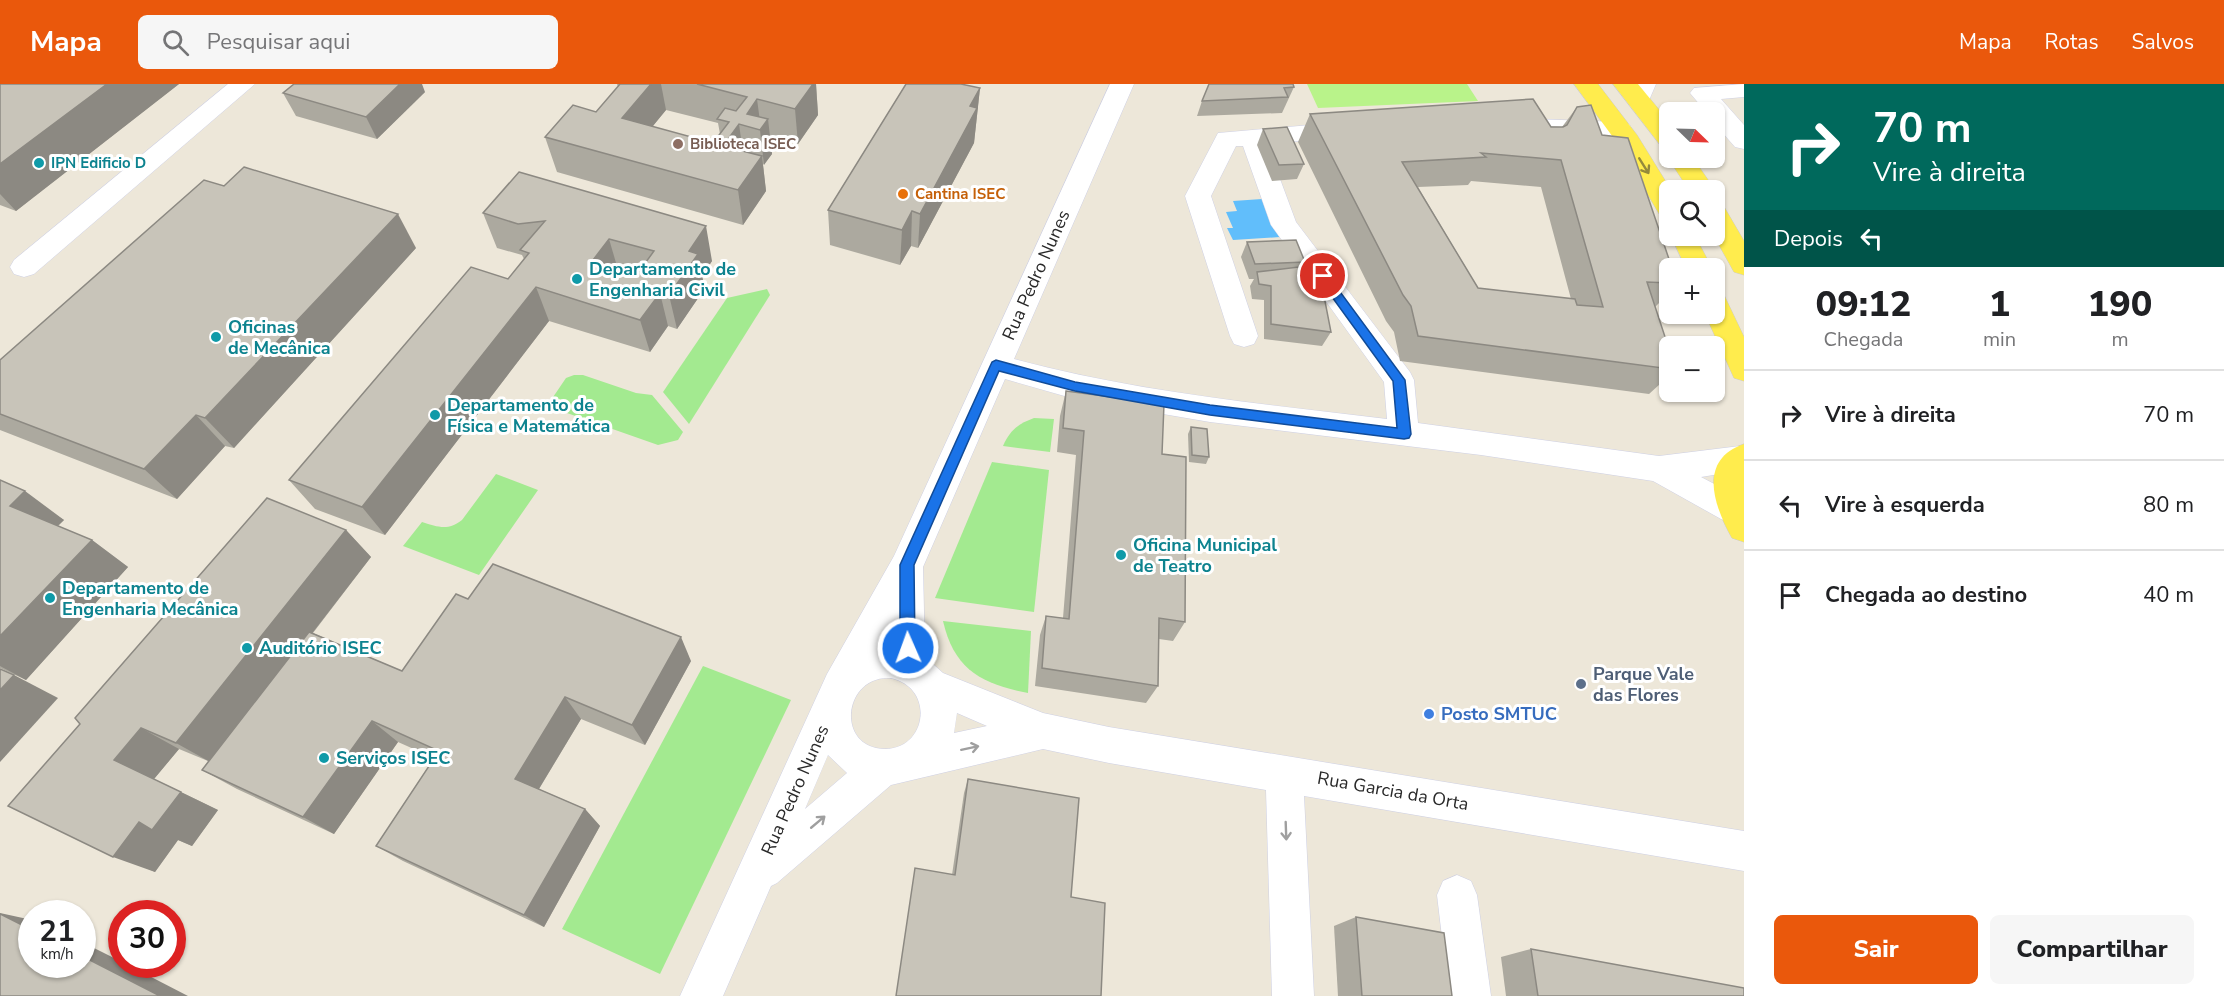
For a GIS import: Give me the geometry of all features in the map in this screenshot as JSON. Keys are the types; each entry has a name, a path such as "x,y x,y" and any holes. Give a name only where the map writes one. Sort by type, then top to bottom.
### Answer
{"main road":[{"path":"1586,84 1620,130 1659,194"},
{"path":"1636,89 1659,124"},
{"path":"1725,231 1744,265"},
{"path":"1724,324 1744,370"},
{"path":"1738,519 1728,489 1731,472 1742,458"}],"street":[{"path":"24,267 243,84"},
{"name":"Rua Pedro Nunes","path":"701,996 836,696 907,565 1122,84"},
{"path":"1744,90 1702,93 1744,141"},
{"path":"1476,126 1620,130"},
{"path":"1244,336 1197,196 1227,139 1374,129"},
{"path":"1252,137 1284,225 1399,380 1404,434"},
{"path":"996,365 1075,387 1200,408 1659,469 1742,458"},
{"path":"1659,469 1738,519"},
{"name":"Rua Pedro Nunes","path":"757,874 899,763 926,750 936,737 940,723 940,707 919,676 906,608 907,565"},
{"name":"Rua Pedro Nunes","path":"899,763 866,763 850,753 838,739 832,723 836,696 850,675 863,667 886,663 919,676"},
{"name":"Rua Garcia da Orta","path":"919,676 1043,731 1109,745 1744,851"},
{"name":"Rua Garcia da Orta","path":"899,763 1043,731"},
{"path":"1284,773 1293,996"},
{"path":"1457,895 1470,996"}],"green space":[{"path":"1307,84 1467,84 1478,101 1318,108"},
{"path":"767,289 770,295 689,424 663,392 727,298"},
{"path":"583,375 636,393 652,395 683,432 678,440 658,445 547,406 566,378"},
{"path":"1034,418 1054,419 1050,452 1003,446 1015,428"},
{"path":"992,462 1049,470 1034,612 935,598"},
{"path":"496,474 538,490 479,575 403,546 422,522 447,527 462,520"},
{"path":"943,621 1031,631 1028,693 996,685 972,672 954,651"},
{"path":"703,666 791,700 660,974 562,929"}],"water":[{"path":"1262,199 1280,237 1233,240 1227,228 1233,228 1226,212 1237,211 1233,201"}],"building":[{"path":"0,84 107,84 0,164"},
{"path":"294,84 400,84 366,117 283,93"},
{"path":"620,84 651,84 622,118 713,143 729,122 717,119 725,108 736,111 747,97 697,84 813,84 795,109 757,99 747,114 768,119 760,130 739,124 723,146 762,156 738,190 545,137 573,105 596,112"},
{"name":"Cantina ISEC","path":"906,84 961,84 980,88 970,106 977,108 920,214 912,211 902,230 828,210"},
{"path":"1209,84 1293,84 1294,87 1284,88 1288,97 1202,101"},
{"path":"1533,99 1551,127 1567,125 1577,107 1591,105 1602,135 1628,138 1659,230 1659,246 1665,246 1669,258 1659,258 1659,283 1647,282 1665,336 1659,336 1659,368 1418,336 1411,306 1403,295 1310,114","holes":["1481,153 1561,160 1603,307 1577,305 1575,299 1478,288 1402,162 1486,157"]},
{"path":"1287,127 1304,164 1279,165 1263,129"},
{"name":"Oficinas de Mecânica","path":"244,167 398,214 205,418 196,415 144,469 0,414 0,360 204,180 224,186"},
{"path":"519,172 706,226 689,251 698,254 669,295 660,293 640,320 536,287 362,507 289,480 471,267 508,279 529,253 520,250 545,221 518,224 483,213","holes":["609,239 654,251 638,273 593,260"]},
{"path":"1296,240 1305,262 1255,264 1247,242"},
{"path":"1307,266 1319,291 1323,291 1331,332 1271,324 1271,286 1259,284 1257,272"},
{"name":"Oficina Municipal de Teatro","path":"1066,391 1164,404 1162,454 1186,457 1185,622 1159,618 1158,686 1042,668 1046,616 1069,619 1084,431 1063,428"},
{"path":"1191,427 1207,429 1209,457 1192,455"},
{"path":"0,480 25,491 10,506 92,540 0,636"},
{"path":"267,498 346,530 176,743 141,728 114,760 181,792 152,830 139,822 113,857 8,806 80,724 75,718"},
{"name":"Serviços ISEC","path":"493,564 681,637 632,725 565,697 515,779 585,809 524,915 376,846 439,751 372,721 303,817 202,770 309,632 402,671 456,594 468,599"},
{"path":"0,669 14,675 0,690"},
{"path":"968,779 1079,798 1071,897 1105,903 1101,996 896,996 915,868 955,875"},
{"path":"0,914 18,923 18,978 96,978 96,963 108,969 108,978 125,978 160,996 0,996"},
{"path":"1356,917 1444,933 1452,996 1362,996"},
{"path":"1531,949 1744,988 1744,996 1538,996"}],"place":[{"name":"Biblioteca ISEC","path":"678,144"},
{"name":"IPN Edificio D","path":"39,163"},
{"name":"Cantina ISEC","path":"903,194"},
{"name":"Departamento de Engenharia Civil","path":"577,279"},
{"name":"Oficinas de Mecânica","path":"216,337"},
{"name":"Departamento de Física e Matemática","path":"435,415"},
{"name":"Oficina Municipal de Teatro","path":"1121,555"},
{"name":"Departamento de Engenharia Mecânica","path":"50,598"},
{"name":"Auditório ISEC","path":"247,648"},
{"name":"Parque Vale das Flores","path":"1581,684"},
{"name":"Posto SMTUC","path":"1429,714"},
{"name":"Serviços ISEC","path":"324,758"}],"route":[{"path":"908,648 907,565 996,365 1075,387 1210,410 1404,434 1399,380 1323,276"}]}
